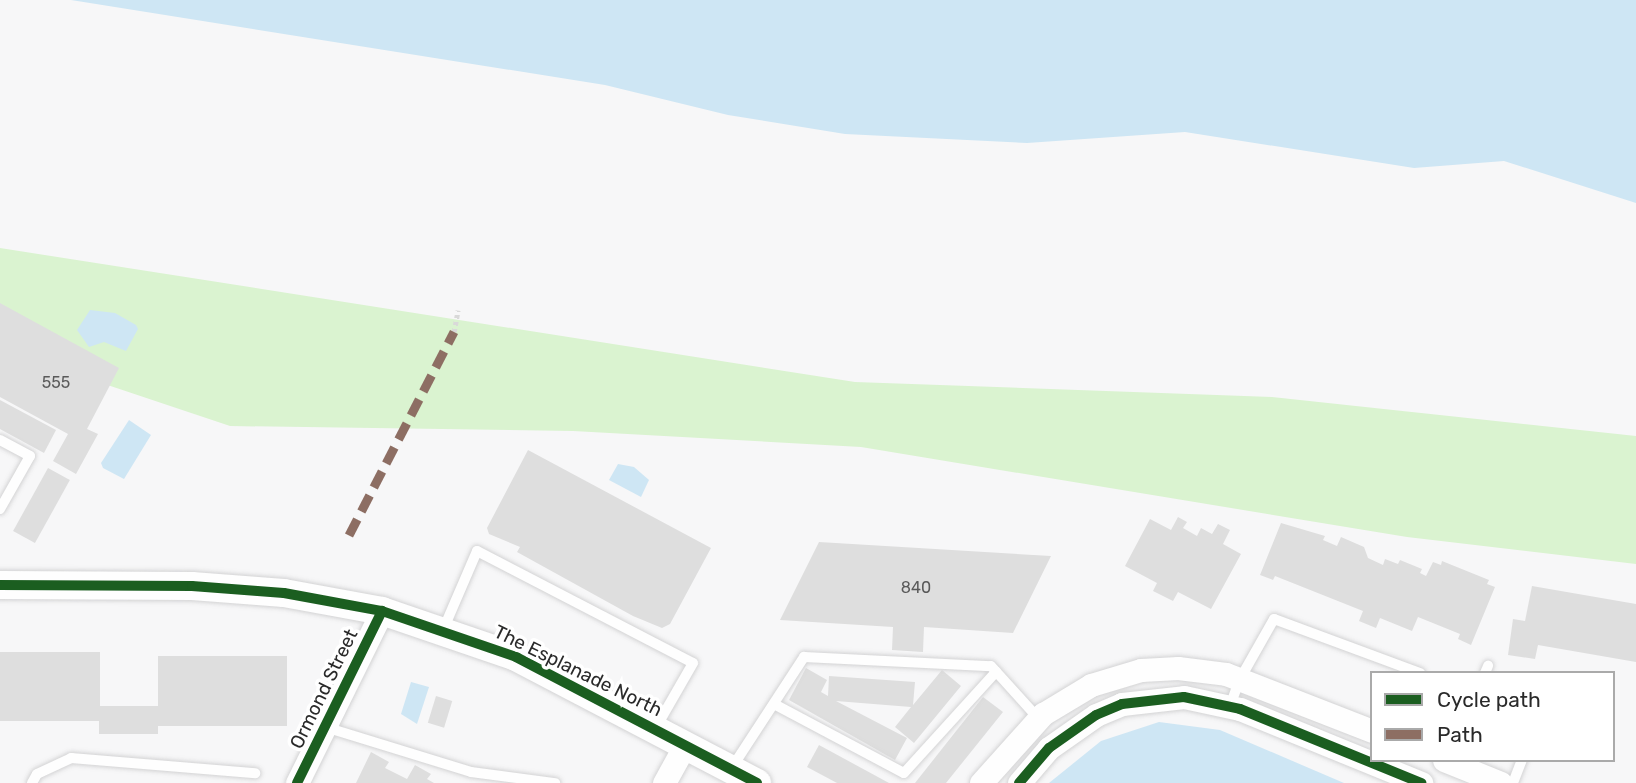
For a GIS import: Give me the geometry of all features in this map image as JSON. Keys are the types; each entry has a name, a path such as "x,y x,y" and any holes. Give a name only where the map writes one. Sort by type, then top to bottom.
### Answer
{"street":[{"name":"The Esplanade North","path":"0,585 192,586 284,593 382,611 443,630 549,672 757,783"},
{"name":"Ormond Street","path":"297,783 382,611"},
{"path":"981,783 1038,718 1091,685 1141,670 1202,670 1240,679 1370,730"},
{"path":"1019,783 1068,732 1122,704 1184,697 1230,706 1370,758"},
{"path":"664,783 685,745"},
{"path":"1448,762 1501,783"},
{"path":"1388,765 1420,783"}],"lane":[{"path":"0,440 30,456 0,509"},
{"path":"443,630 477,551 693,663 655,729"},
{"path":"1230,706 1240,679 1274,619 1415,671"},
{"path":"731,769 804,657 991,666 1038,718"},
{"path":"774,704 904,773 996,672"},
{"path":"325,727 471,772 555,783"},
{"path":"32,783 37,774 71,758 255,773"},
{"path":"1513,783 1521,762"}],"path":[{"path":"454,332 458,310"}],"green space":[{"path":"0,248 855,382 1272,397 1636,436 1636,564 1407,537 861,447 573,431 230,426 0,349"}],"water":[{"path":"71,0 1636,0 1636,203 1504,161 1414,168 1185,132 1027,143 845,134 728,115 605,85"},
{"path":"90,310 115,313 136,325 138,329 126,351 104,342 89,347 77,330"},
{"path":"129,420 151,435 124,479 103,468 101,463"},
{"path":"618,464 634,467 649,480 641,497 609,480"},
{"path":"411,682 429,687 417,724 401,714"},
{"path":"1159,722 1220,730 1344,783 1049,783 1101,741"}],"building":[{"path":"0,303 119,368 87,429 98,434 76,474 53,461 68,434 0,397"},
{"path":"0,400 56,430 44,453 0,429"},
{"path":"528,450 711,548 670,624 662,628 633,616 517,552 520,547 489,534 487,528"},
{"path":"48,468 70,480 35,543 13,531"},
{"path":"1178,517 1187,522 1183,528 1197,536 1201,528 1212,534 1218,524 1230,530 1223,544 1241,554 1211,609 1178,592 1173,601 1153,591 1157,583 1125,566 1150,519 1171,530"},
{"path":"1281,523 1325,536 1323,540 1337,546 1341,537 1364,547 1368,558 1383,565 1385,559 1398,564 1400,560 1422,569 1420,573 1426,576 1433,562 1441,565 1442,561 1489,580 1487,584 1495,587 1471,645 1458,639 1460,634 1418,617 1412,631 1380,618 1376,628 1359,621 1363,611 1275,576 1273,580 1260,575"},
{"path":"819,542 1051,556 1013,633 924,627 923,652 892,650 893,627 780,620"},
{"path":"1532,586 1636,604 1636,662 1538,645 1535,659 1508,655 1513,619 1525,621"},
{"path":"0,652 100,652 100,706 158,706 158,656 287,656 287,726 158,726 158,734 99,734 99,721 0,721"},
{"path":"806,668 827,680 821,692 828,696 829,676 915,682 913,705 942,670 961,686 914,743 895,727 911,707 836,701 907,738 895,760 789,700"},
{"path":"436,696 452,701 444,728 428,723"},
{"path":"983,697 1003,712 946,783 915,783"},
{"path":"819,745 889,783 837,783 807,767"},
{"path":"371,752 389,762 385,768 407,779 415,765 431,774 427,779 434,783 356,783"}],"marked path":[{"path":"349,535 454,332"}],"cycle path":[{"path":"0,585 192,586 284,593 382,611 516,657 757,783"},
{"path":"297,783 382,611"},
{"path":"1019,783 1049,748 1096,715 1122,704 1184,697 1240,709 1421,783"}]}
